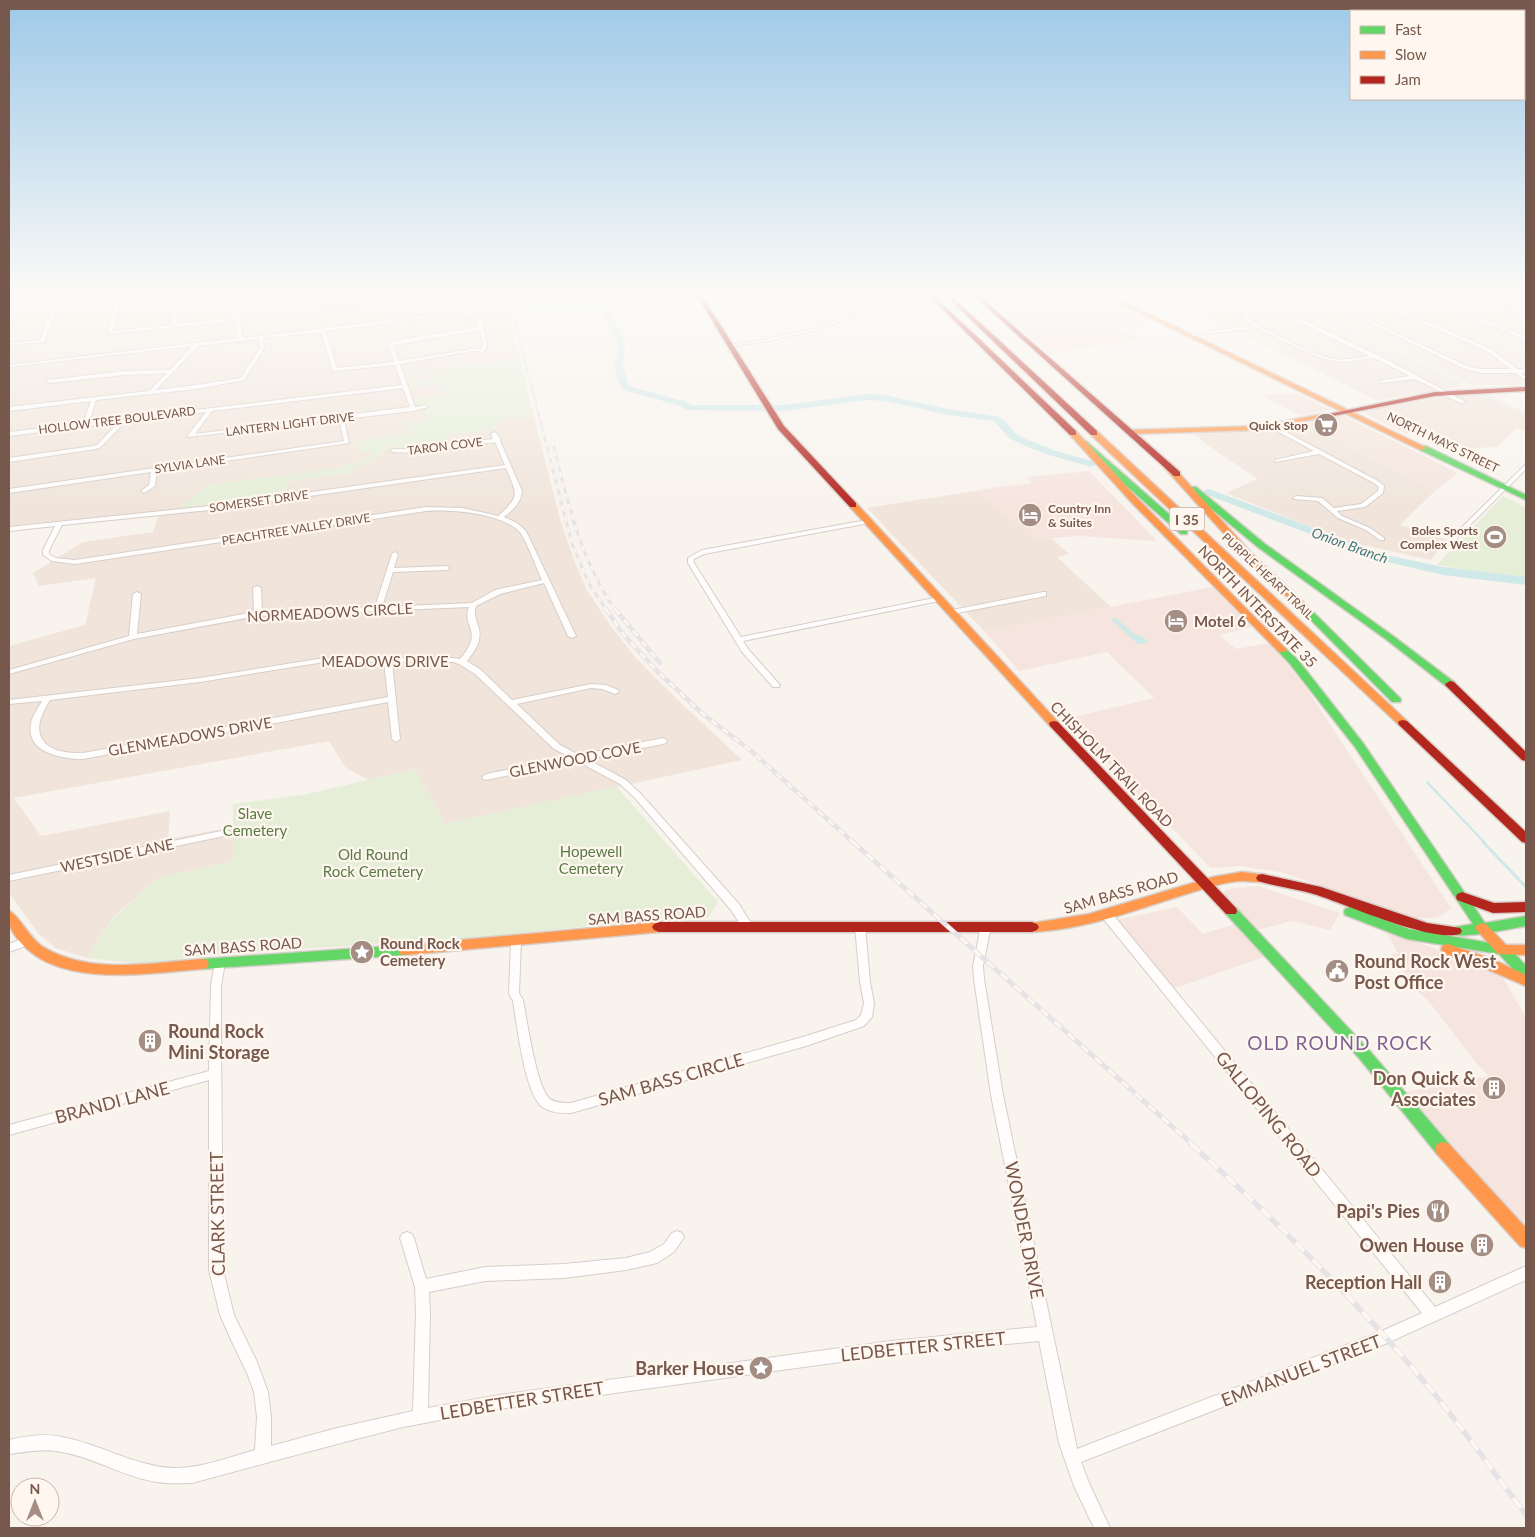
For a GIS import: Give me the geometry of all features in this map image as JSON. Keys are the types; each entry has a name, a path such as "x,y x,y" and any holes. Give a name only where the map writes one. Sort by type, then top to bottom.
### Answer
{"main road":[{"name":"CHISHOLM TRAIL ROAD","path":"742,366 781,427 952,612 1054,727 1147,820 1204,884 1364,1054 1406,1102 1456,1165 1526,1240"},
{"name":"NORTH INTERSTATE 35","path":"1003,366 1083,443 1137,503 1282,649 1315,686 1359,745 1482,928 1526,974"},
{"name":"PURPLE HEART TRAIL","path":"1022,366 1526,839"},
{"name":"PURPLE HEART TRAIL","path":"1035,366 1417,720"},
{"path":"1055,366 1262,546 1445,680 1526,758"},
{"name":"NORTH MAYS STREET","path":"1251,366 1526,498"},
{"path":"1129,432 1232,430 1271,426 1446,393 1526,389"},
{"path":"1083,443 1274,609 1337,670 1427,746"},
{"path":"1167,465 1248,555 1336,638 1396,700"},
{"name":"SAM BASS ROAD","path":"9,916 27,942 56,960 94,968 136,969 516,941 646,928 747,925 1047,927 1106,914 1226,878 1252,876 1300,887 1309,895 1410,930 1503,950 1526,950"},
{"path":"1461,897 1492,909 1508,910 1526,907"},
{"name":"SAM BASS ROAD","path":"1410,930 1452,931 1526,921"},
{"path":"1410,930 1526,982"}],"street":[{"path":"151,392 176,366"},
{"path":"9,409 222,384 243,379 250,366"},
{"path":"334,366 335,370 372,366"},
{"path":"397,366 413,409"},
{"path":"1395,366 1446,393"},
{"path":"1467,366 1476,370 1526,371"},
{"path":"1509,366 1526,379"},
{"path":"50,381 124,373 171,371"},
{"path":"1382,382 1416,377"},
{"name":"HOLLOW TREE BOULEVARD","path":"9,434 404,386"},
{"path":"86,424 94,399"},
{"name":"LANTERN LIGHT DRIVE","path":"211,409 190,436 425,407"},
{"name":"SYLVIA LANE","path":"9,491 346,442 341,418"},
{"path":"9,460 94,448 99,446 125,420"},
{"path":"1271,426 1382,487 1381,492 1365,505 1353,509 1332,510"},
{"name":"TARON COVE","path":"393,451 410,451 496,437 508,466"},
{"path":"1277,461 1320,452"},
{"path":"499,518 514,506 519,496 508,466"},
{"name":"SOMERSET DRIVE","path":"9,529 219,507 508,466"},
{"path":"1452,540 1526,466"},
{"path":"144,491 152,486 154,470"},
{"path":"1296,498 1312,497 1320,500 1340,517 1368,529 1382,539"},
{"name":"PEACHTREE VALLEY DRIVE","path":"59,524 46,550 46,554 54,560 75,562 436,508 459,509 499,518 513,523 523,531 572,636"},
{"path":"776,685 754,662 739,640 691,563 693,556 702,552 867,522"},
{"path":"378,608 395,554"},
{"path":"390,570 447,568"},
{"path":"462,662 476,644 476,632 470,612 473,605 498,592 545,581"},
{"path":"257,588 258,614"},
{"path":"133,637 137,594"},
{"path":"952,612 1043,594"},
{"path":"739,640 939,599"},
{"name":"NORMEADOWS CIRCLE","path":"9,672 133,637 258,614 473,605"},
{"path":"388,659 396,739"},
{"name":"MEADOWS DRIVE","path":"9,702 200,680 311,662 388,659 443,659 462,662 478,672 549,741 575,758 614,777 638,796 735,907 747,925"},
{"path":"510,703 591,686 603,687 615,692"},
{"name":"GLENMEADOWS DRIVE","path":"47,698 37,717 36,729 45,748 50,752 67,756 92,754 391,699"},
{"name":"GLENWOOD COVE","path":"486,777 664,741"},
{"name":"WESTSIDE LANE","path":"9,878 226,833"},
{"name":"GALLOPING ROAD","path":"1106,914 1432,1314"},
{"name":"SAM BASS CIRCLE","path":"516,941 514,994 518,1000 535,1084 541,1098 546,1103 561,1108 571,1108 832,1033 860,1023 866,1017 869,1003 860,926"},
{"name":"WONDER DRIVE","path":"986,926 978,966 997,1095 1067,1443 1082,1486 1102,1528"},
{"path":"9,948 27,942"},
{"name":"CLARK STREET","path":"220,962 216,986 216,1270 222,1302 233,1330 256,1377 261,1393 264,1431 262,1457"},
{"name":"BRANDI LANE","path":"9,1130 215,1074"},
{"path":"422,1287 485,1274 564,1271 626,1264 652,1258 669,1248 677,1237"},
{"path":"407,1238 422,1287 420,1417"},
{"name":"EMMANUEL STREET","path":"1072,1458 1377,1341 1432,1314 1526,1273"},
{"name":"LEDBETTER STREET","path":"9,1447 30,1443 62,1444 156,1476 192,1476 337,1436 420,1417 518,1399 892,1348 1045,1333"}],"shaded area":[{"path":"9,366 465,366 406,373 406,375 436,371 440,379 409,383 410,387 441,383 447,395 417,405 424,405 429,419 404,423 407,434 359,441 355,447 377,456 335,468 208,485 181,508 287,495 286,482 349,473 382,454 381,451 387,447 397,445 412,448 449,443 447,434 484,431 493,429 502,420 534,417 560,519 575,563 587,590 610,625 635,657 742,760 445,824 415,769 368,780 345,767 329,741 14,798 41,836 170,811 168,839 233,827 233,861 158,878 113,917 87,958 55,948 38,933 9,893 9,646 85,625 96,578 39,586 33,573 83,542 153,532 158,516 179,509 9,526"},
{"path":"1307,366 1423,366 1460,383 1460,387 1376,400"},
{"path":"1430,366 1526,366 1526,385 1471,385"},
{"path":"1296,393 1331,410 1301,416 1260,395"},
{"path":"1467,393 1493,399 1526,415 1526,430 1516,428 1497,447 1468,448 1383,407"},
{"path":"1383,407 1430,429 1406,434 1365,414 1365,410"},
{"path":"1342,415 1458,473 1436,490 1303,423"},
{"path":"1303,423 1436,490 1400,525 1447,540 1431,560 1349,542 1226,493 1258,479 1194,434 1267,430"},
{"path":"1089,471 1157,541 1079,536 1036,539 975,491 1032,483 1027,477"},
{"path":"975,491 1036,539 1051,538 1069,554 1057,557 1111,607 985,632 867,508"},
{"path":"1212,587 1252,627 1219,635 1236,649 1270,643 1306,688 1451,908 1437,918 1415,918 1281,872 1241,866 1211,868 1065,719 1154,698 1107,652 1019,671 985,632"},
{"path":"1258,886 1340,913 1330,930 1292,921 1257,930 1225,895 1224,891 1234,888"},
{"path":"1177,907 1203,934 1235,924 1264,957 1173,989 1117,920"},
{"path":"1384,929 1463,960 1498,970 1526,1017 1526,1229 1467,1168 1407,1092 1489,1076 1477,1064 1427,999 1419,993 1392,954 1398,953"}],"green space":[{"path":"465,366 522,366 534,417 502,420 492,429 484,431 447,434 449,443 412,448 385,448 381,451 382,455 349,473 286,482 287,495 180,508 208,485 335,468 376,456 354,447 358,444 358,441 407,434 404,423 429,419 425,405 417,405 415,400 446,395 441,383 411,387 409,383 439,379 436,371 406,375 405,373"},
{"name":"Boles Sports Complex West","path":"1503,496 1526,508 1526,580 1437,565"},
{"name":"Old Round Rock Cemetery","path":"415,769 445,824 616,786 718,902 708,918 654,919 485,937 210,955 142,964 87,958 113,918 158,878 233,861 233,804 303,795"}],"water":[{"path":"1116,618 1135,635 1140,635 1149,642 1138,644 1111,619"}],"waterway":[{"name":"Onion Branch","path":"618,366 622,381 626,388 684,404 689,408 784,408 867,397 885,398 948,412 996,419 1015,438 1053,453 1092,464"},
{"path":"1425,366 1462,383 1462,387"},
{"path":"1476,394 1494,398 1526,414"},
{"name":"Onion Branch","path":"1209,492 1383,558 1443,571 1526,581"},
{"path":"1427,782 1485,843"},
{"path":"1483,842 1526,887"}],"railway":[{"path":"526,366 543,432"},
{"path":"543,431 572,544 589,584 607,611"},
{"path":"552,440 569,507 584,550 593,571 616,611"},
{"path":"606,609 623,634 656,670 704,715 750,750 854,843"},
{"path":"615,609 660,663"},
{"path":"853,842 1193,1145"},
{"path":"1191,1144 1316,1263 1404,1358 1444,1406 1526,1515"}],"traffic: fast":[{"path":"1083,443 1184,532"},
{"path":"1423,448 1526,498"},
{"path":"1193,489 1262,546 1390,638 1450,684"},
{"path":"1300,604 1396,700"},
{"path":"1282,650 1294,662 1359,745 1482,928 1455,931"},
{"path":"1231,911 1364,1054 1443,1149"},
{"path":"1350,912 1407,934 1503,950 1526,974"},
{"path":"1482,928 1526,921"},
{"path":"202,964 405,950"}],"traffic: slow":[{"path":"1253,366 1423,448"},
{"path":"1129,432 1259,428 1323,416"},
{"path":"1073,433 1137,503 1282,650"},
{"path":"1094,433 1403,723"},
{"path":"1167,465 1248,555 1300,604"},
{"path":"853,505 1054,724"},
{"path":"1032,927 1051,926 1089,919 1232,877 1262,878"},
{"path":"9,916 24,938 36,949 53,959 73,965 94,969 116,970 202,964"},
{"path":"405,950 659,927"},
{"path":"1482,928 1503,950 1526,950"},
{"path":"1448,949 1487,963 1526,981"},
{"path":"1443,1149 1526,1240"}],"traffic: jam":[{"path":"743,366 781,427 853,505"},
{"path":"1003,366 1073,433"},
{"path":"1022,366 1094,433"},
{"path":"1055,366 1177,474"},
{"path":"1323,416 1435,394 1526,389"},
{"path":"1450,684 1526,758"},
{"path":"1403,723 1526,839"},
{"path":"1054,724 1231,911"},
{"path":"1262,878 1317,890 1426,928 1455,931"},
{"path":"1462,897 1493,908 1526,907"},
{"path":"659,927 1032,927"}],"place":[{"name":"Quick Stop","path":"1326,425"},
{"name":"Country Inn & Suites","path":"1030,515"},
{"name":"Boles Sports Complex West","path":"1495,537"},
{"name":"Motel 6","path":"1176,621"},
{"name":"Round Rock Cemetery","path":"362,952"},
{"name":"Round Rock West Post Office","path":"1337,971"},
{"name":"Round Rock Mini Storage","path":"150,1041"},
{"name":"Don Quick & Associates","path":"1494,1088"},
{"name":"Papi's Pies","path":"1438,1211"},
{"name":"Owen House","path":"1482,1245"},
{"name":"Reception Hall","path":"1440,1282"},
{"name":"Barker House","path":"761,1368"}],"district":[{"name":"OLD ROUND ROCK","path":"1340,1042"}],"park label":[{"name":"Slave Cemetery","path":"255,822"},
{"name":"Hopewell Cemetery","path":"591,860"}]}
